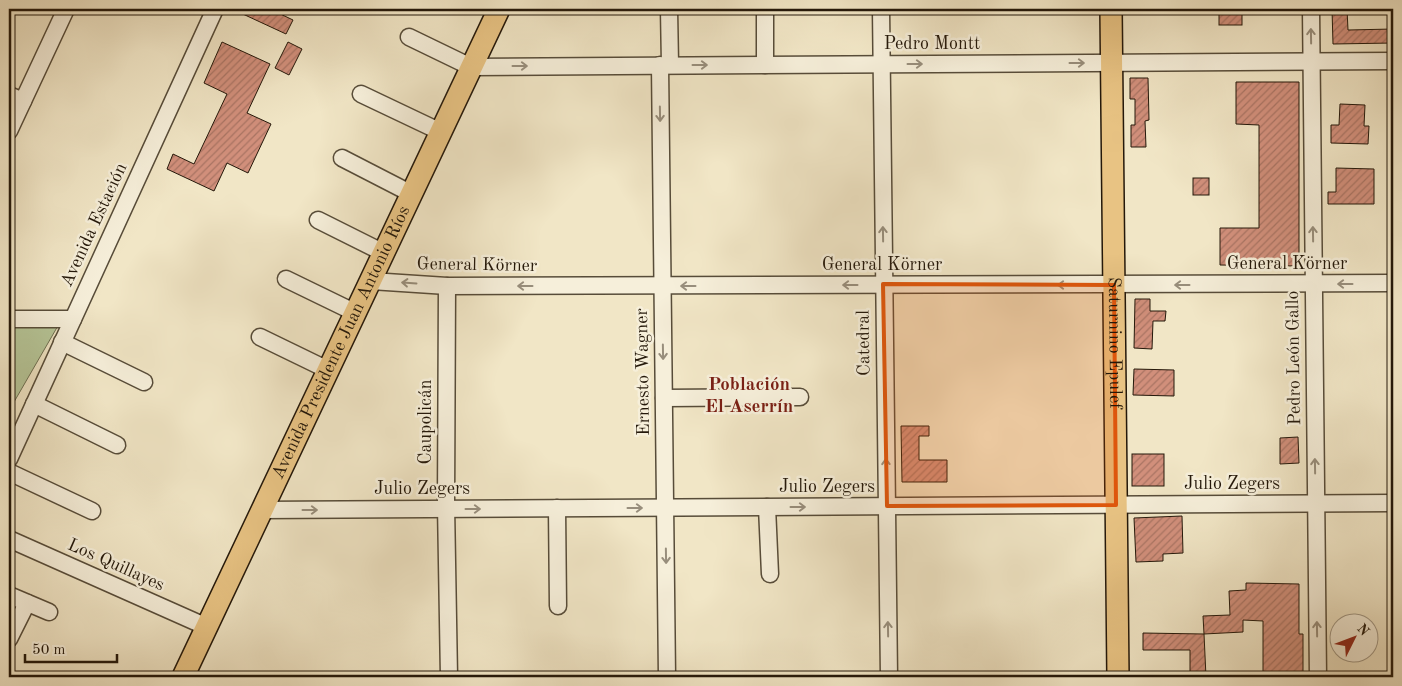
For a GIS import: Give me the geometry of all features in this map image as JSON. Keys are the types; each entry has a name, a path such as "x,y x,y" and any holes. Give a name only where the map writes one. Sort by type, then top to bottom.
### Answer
{"main road":[{"name":"Avenida Presidente Juan Antonio Ríos","path":"183,677 499,9"},
{"name":"Saturnino Epulef","path":"1112,9 1118,677"}],"street":[{"path":"9,131 16,98 66,9"},
{"name":"Avenida Estación","path":"9,459 215,9"},
{"name":"Ernesto Wagner","path":"667,677 662,286 665,65 669,9"},
{"path":"765,9 765,65"},
{"name":"Catedral","path":"881,9 889,677"},
{"name":"Pedro León Gallo","path":"1311,9 1318,677"},
{"path":"409,37 471,67"},
{"name":"Pedro Montt","path":"471,67 1393,61"},
{"path":"360,94 441,132"},
{"path":"342,158 412,194"},
{"path":"318,220 384,252"},
{"path":"286,279 356,313"},
{"name":"General Körner","path":"371,281 446,286 1393,283"},
{"name":"Caupolicán","path":"446,286 446,509 449,677"},
{"path":"9,319 73,319"},
{"path":"260,337 328,370"},
{"path":"62,342 144,382"},
{"path":"664,398 800,397"},
{"path":"34,404 117,445"},
{"path":"9,472 92,511"},
{"name":"Julio Zegers","path":"261,510 1393,503"},
{"path":"767,507 770,574"},
{"path":"558,508 558,606"},
{"name":"Los Quillayes","path":"9,540 207,627"},
{"path":"9,595 49,612"},
{"path":"9,639 27,603"}],"highlighted area":[{"path":"883,284 1114,285 1116,505 887,506"}],"green space":[{"path":"59,324 14,402 9,400 9,325"}],"building":[{"path":"232,9 270,9 293,20 286,34"},
{"path":"1219,9 1242,9 1242,25 1219,25"},
{"path":"1332,9 1347,9 1348,30 1393,29 1393,43 1333,44"},
{"path":"222,42 270,64 247,113 271,124 248,173 227,163 214,191 167,169 173,154 194,164 227,94 204,83"},
{"path":"288,42 302,49 289,75 275,68"},
{"path":"1130,78 1148,78 1149,120 1145,121 1146,147 1131,147 1131,125 1135,125 1135,99 1130,99"},
{"path":"1236,82 1299,82 1299,266 1220,265 1220,228 1259,228 1259,125 1236,124"},
{"path":"1340,104 1365,105 1364,126 1369,126 1368,144 1331,143 1331,125 1339,125"},
{"path":"1336,168 1374,169 1374,204 1328,204 1328,192 1336,192"},
{"path":"1193,178 1209,178 1209,195 1193,195"},
{"path":"1135,299 1150,299 1150,311 1166,311 1165,321 1153,321 1152,349 1134,348"},
{"path":"1134,369 1174,370 1174,396 1133,395"},
{"path":"901,426 929,426 929,436 919,436 919,460 947,460 947,482 902,482"},
{"path":"1298,437 1299,463 1280,464 1280,438"},
{"path":"1132,454 1164,454 1164,486 1132,486"},
{"path":"1182,516 1183,553 1163,554 1163,561 1136,562 1134,518"},
{"path":"1246,583 1299,584 1299,634 1303,634 1303,677 1263,677 1263,621 1243,620 1243,632 1204,634 1203,616 1230,615 1229,591 1246,590"},
{"path":"1143,633 1204,634 1206,677 1190,677 1190,650 1143,650"}],"district":[{"name":"Población El Aserrín","path":"749,396"}]}
